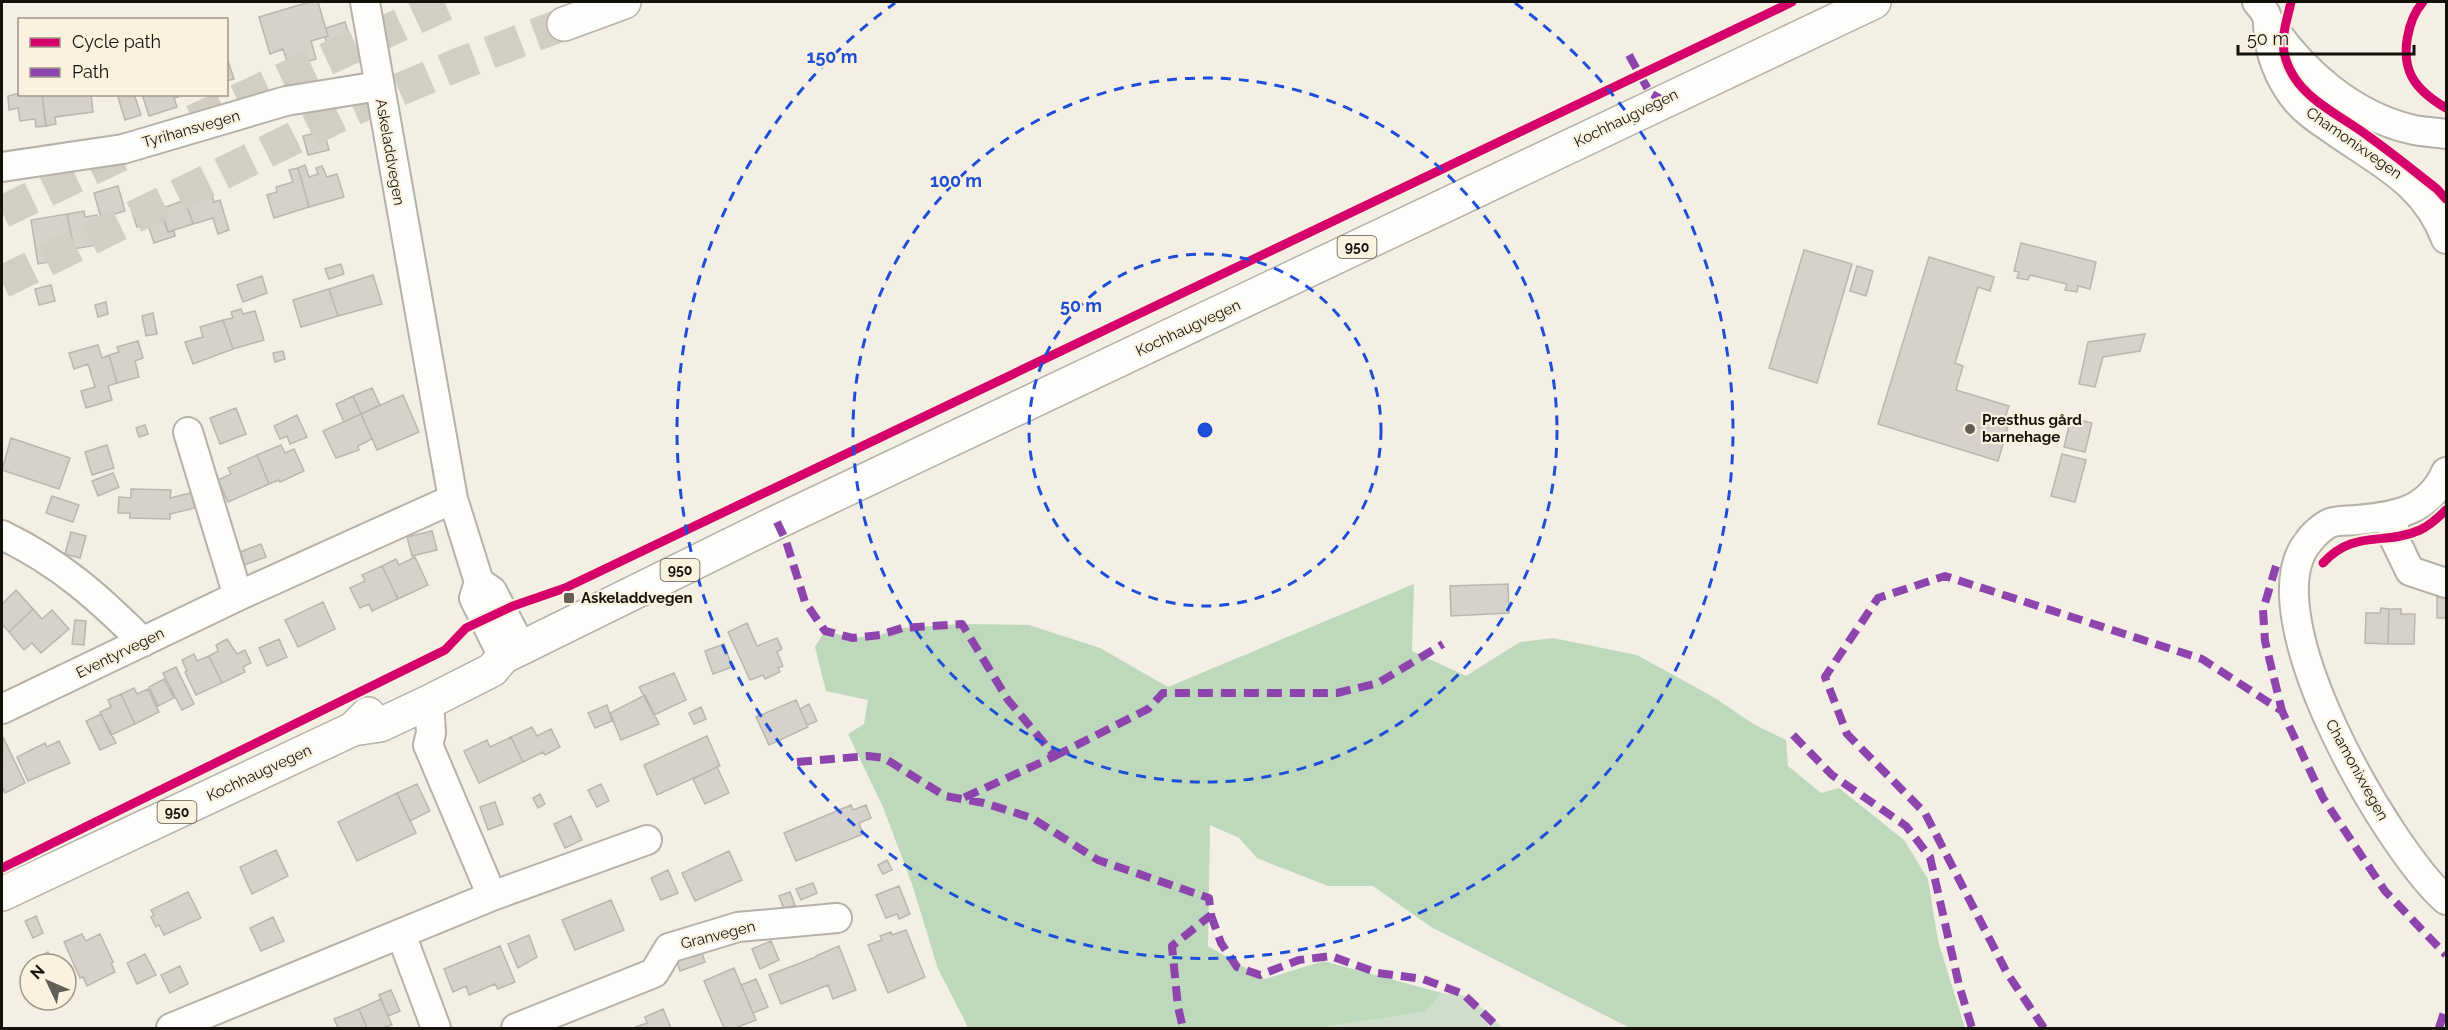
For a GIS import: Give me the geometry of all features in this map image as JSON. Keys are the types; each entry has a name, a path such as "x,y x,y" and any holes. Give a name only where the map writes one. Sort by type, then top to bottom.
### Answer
{"main road":[{"path":"564,24 624,2"},
{"name":"Kochhaugvegen","path":"2,894 353,729 380,725 429,702 492,670 512,652 777,522 1874,2"},
{"name":"Kochhaugvegen","path":"353,729 374,710 445,675 485,656 512,652"}],"street":[{"name":"Askeladdvegen","path":"365,2 453,499 479,582 474,598 512,652"},
{"path":"2264,9 2304,67 2337,94 2371,114 2409,129 2446,134"},
{"name":"Chamonixvegen","path":"2264,9 2273,56 2287,87 2299,103 2318,119 2411,183 2428,204 2446,239"},
{"name":"Tyrihansvegen","path":"2,167 123,149 286,101 379,86"},
{"path":"188,432 238,596"},
{"name":"Chamonixvegen","path":"2446,472 2441,485 2422,504 2395,516 2330,523 2308,541 2296,564 2295,609 2304,649 2323,708 2354,771 2406,853 2446,900"},
{"name":"Eventyrvegen","path":"2,709 238,596 453,499"},
{"path":"2395,516 2393,536 2410,571 2446,583"},
{"path":"2,535 54,564 77,580 143,642"},
{"path":"429,702 431,733 428,745 492,896"},
{"path":"395,718 416,739 428,745"},
{"path":"171,1029 492,896 647,840"},
{"name":"Granvegen","path":"516,1029 654,973 669,948 738,927 837,918"},
{"path":"401,934 436,1029"}],"green space":[{"path":"1414,584 1412,651 1466,676 1520,642 1553,638 1637,655 1715,698 1755,725 1786,740 1788,766 1821,793 1839,788 1904,840 1928,879 1938,941 1965,1028 1630,1028 1431,927 1373,886 1328,886 1257,858 1239,838 1210,825 1208,946 1265,979 1323,961 1442,993 1425,1012 1329,1026 1328,1028 967,1028 938,969 912,884 883,807 848,734 864,724 868,700 826,691 815,647 825,631 853,638 880,635 902,628 962,624 1029,625 1100,648 1168,687"},
{"path":"1442,993 1469,996 1503,1028 1328,1028 1328,1026 1425,1012"}],"building":[{"path":"309,2 318,2 328,36 311,41 316,59 289,67 283,49 270,54 259,17"},
{"path":"345,22 353,47 330,54 325,37 328,36 326,28"},
{"path":"228,61 234,79 228,80"},
{"path":"18,94 18,96 42,96 46,126 36,127 35,119 20,121 18,108 9,110 8,96"},
{"path":"42,96 91,96 93,112 55,117 56,124 46,126"},
{"path":"118,96 135,96 141,115 125,120"},
{"path":"143,96 178,96 174,98 177,107 149,116"},
{"path":"324,131 329,150 308,155 303,136"},
{"path":"305,165 309,177 318,174 316,168 322,166 327,177 337,174 344,197 309,207 298,168"},
{"path":"298,168 309,207 274,218 267,195 277,192 276,187 293,182 289,170"},
{"path":"118,186 125,211 101,218 94,193"},
{"path":"211,192 214,202 220,200 229,230 218,234 213,218 193,224 185,200"},
{"path":"185,200 193,224 168,232 160,209"},
{"path":"140,206 146,224 137,227 131,209"},
{"path":"161,210 168,232 174,231 175,236 154,243 145,215"},
{"path":"84,211 85,217 97,215 102,244 74,249 67,214"},
{"path":"67,214 74,249 55,252 56,261 38,264 31,220"},
{"path":"2021,243 2096,262 2090,289 2078,286 2077,292 2065,290 2067,284 2030,275 2028,280 2017,278 2019,272 2014,271"},
{"path":"1804,250 1852,264 1817,383 1769,368"},
{"path":"1929,257 1994,277 1990,291 1978,287 1955,363 1963,366 1956,390 2009,406 2005,418 2010,420 1998,461 1878,424"},
{"path":"341,264 344,274 329,279 325,269"},
{"path":"1857,266 1873,271 1866,296 1850,291"},
{"path":"373,275 382,304 338,316 329,289"},
{"path":"262,276 267,293 243,302 237,285"},
{"path":"51,285 55,301 39,305 35,289"},
{"path":"329,289 338,316 301,327 293,300"},
{"path":"106,302 108,314 98,317 95,305"},
{"path":"241,309 243,314 255,311 264,340 233,349 223,320 233,318 231,312"},
{"path":"153,313 157,334 146,336 142,316"},
{"path":"223,320 233,349 193,364 185,342 203,337 200,327"},
{"path":"2145,334 2140,351 2103,357 2095,387 2079,384 2088,342"},
{"path":"138,341 143,358 135,361 139,377 117,383 109,355 119,352 117,347"},
{"path":"98,345 102,358 109,355 117,383 108,386 112,400 86,408 81,391 95,387 88,364 74,369 69,353"},
{"path":"283,351 285,359 275,362 273,353"},
{"path":"372,388 380,405 361,414 353,396"},
{"path":"403,395 419,432 377,450 361,414"},
{"path":"353,396 361,414 344,422 336,404"},
{"path":"236,408 246,434 220,444 210,418"},
{"path":"361,414 372,439 358,446 359,450 336,458 323,431"},
{"path":"297,415 307,437 290,444 287,436 280,439 274,426"},
{"path":"2071,418 2092,423 2085,452 2064,447"},
{"path":"145,425 148,434 139,437 136,428"},
{"path":"11,438 70,458 59,489 2,470"},
{"path":"107,445 114,468 92,475 85,452"},
{"path":"281,445 285,453 294,449 304,471 280,482 279,480 269,484 257,455"},
{"path":"2062,454 2086,460 2075,502 2051,496"},
{"path":"257,455 269,484 228,502 218,480 231,474 228,468"},
{"path":"113,473 119,487 98,496 92,481"},
{"path":"131,489 171,490 170,498 191,493 195,508 170,514 170,519 130,518 130,513 118,513 119,497 131,498"},
{"path":"52,496 79,505 73,522 46,513"},
{"path":"432,531 437,550 412,556 407,537"},
{"path":"71,532 86,536 80,558 65,554"},
{"path":"261,544 266,557 244,565 240,552"},
{"path":"415,557 428,585 398,599 382,566 396,559 399,565"},
{"path":"382,566 398,599 372,611 369,604 360,608 350,588 365,581 362,575"},
{"path":"1508,584 1509,613 1451,616 1450,586"},
{"path":"2437,589 2446,590 2446,618 2437,618"},
{"path":"16,590 33,609 9,632 2,624 2,604"},
{"path":"323,602 335,629 298,647 285,620"},
{"path":"2381,608 2389,609 2388,644 2365,643 2366,613 2380,613"},
{"path":"33,609 42,619 52,610 69,629 41,653 32,643 24,650 9,632"},
{"path":"2389,609 2401,609 2401,614 2415,614 2414,644 2388,644"},
{"path":"75,620 86,621 84,645 72,644"},
{"path":"747,623 757,646 777,638 782,649 777,652 783,666 778,668 780,672 765,679 763,675 750,680 728,632"},
{"path":"227,639 237,654 245,650 251,663 243,667 245,672 222,683 209,656 218,651 216,645"},
{"path":"279,639 287,657 267,666 259,648"},
{"path":"724,644 732,667 713,674 705,651"},
{"path":"194,654 197,661 209,656 222,683 196,695 182,660"},
{"path":"176,667 194,704 182,710 163,673"},
{"path":"674,673 686,700 654,715 639,687"},
{"path":"164,679 174,698 158,706 149,687"},
{"path":"134,688 137,694 148,689 159,712 135,724 121,694"},
{"path":"121,694 135,724 111,735 100,712 111,707 108,700"},
{"path":"645,695 659,724 621,740 610,713"},
{"path":"796,700 808,727 769,745 756,717"},
{"path":"809,704 817,721 807,725 800,709"},
{"path":"607,705 612,721 595,728 588,713"},
{"path":"701,707 706,719 694,724 689,713"},
{"path":"101,714 116,743 100,750 86,721"},
{"path":"532,727 537,736 551,729 560,747 523,762 511,737"},
{"path":"707,736 720,766 657,795 644,765"},
{"path":"3,737 25,783 5,793 2,786"},
{"path":"511,737 523,762 479,783 464,751 487,740 490,747"},
{"path":"59,741 70,763 28,781 17,757 45,743 47,747"},
{"path":"717,767 729,793 705,804 693,779"},
{"path":"417,784 430,811 410,821 397,793"},
{"path":"601,784 609,801 597,807 588,790"},
{"path":"397,793 416,833 357,861 338,822"},
{"path":"540,794 545,804 538,808 533,798"},
{"path":"495,802 503,824 488,830 480,807"},
{"path":"851,805 853,810 866,805 871,818 859,823 863,834 796,861 784,833"},
{"path":"571,816 582,840 565,848 554,824"},
{"path":"276,850 288,876 252,894 240,867"},
{"path":"729,851 742,880 695,901 682,873"},
{"path":"887,860 892,870 883,874 878,865"},
{"path":"668,870 678,893 661,900 651,878"},
{"path":"813,883 817,893 801,900 796,889"},
{"path":"899,886 910,914 899,919 897,914 886,918 876,895"},
{"path":"188,892 201,918 164,935 159,925 156,927 151,917 154,915 151,910"},
{"path":"790,892 795,905 784,909 779,896"},
{"path":"611,900 624,930 575,950 562,920"},
{"path":"36,916 43,933 33,938 25,921"},
{"path":"273,917 284,941 261,951 250,928"},
{"path":"906,930 925,977 888,993 868,945 882,940 880,936"},
{"path":"82,934 86,941 100,934 113,962 111,963 115,972 87,986 83,977 80,978 78,974 78,952 68,952 64,942"},
{"path":"529,935 537,957 518,968 508,944"},
{"path":"771,941 779,960 760,969 752,949"},
{"path":"500,946 515,982 498,989 495,984 469,995 466,986 453,992 444,969"},
{"path":"839,946 856,990 833,999 828,985 781,1004 769,975"},
{"path":"700,947 705,962 680,971 675,955"},
{"path":"145,954 156,975 137,984 127,963"},
{"path":"180,966 188,984 170,993 161,975"},
{"path":"734,968 756,1020 735,1028 724,1028 704,981"},
{"path":"756,979 768,1007 753,1013 741,985"},
{"path":"391,990 400,1011 388,1016 379,995"},
{"path":"381,999 392,1025 367,1028 359,1009"},
{"path":"359,1009 367,1028 338,1028 334,1019"},
{"path":"663,1009 671,1028 633,1028 647,1023 645,1017"}],"tunnel":[{"path":"193,121 450,2"},
{"path":"2,282 347,112 457,65 564,24"},
{"path":"2,212 135,148"}],"marked path":[{"path":"1629,55 1650,93 1663,100"},
{"path":"777,522 786,541 805,602 825,631 853,638 880,635 902,628 962,624 1008,700 1055,756 961,799"},
{"path":"2276,566 2263,610 2265,641 2282,711"},
{"path":"2044,1028 2007,973 1925,813 1847,734 1825,677 1878,598 1945,576 2202,659 2282,711 2323,798 2385,891 2446,955"},
{"path":"1055,756 1148,709 1163,693 1337,693 1378,683 1443,644"},
{"path":"1793,735 1832,775 1906,826 1930,857 1959,985 1972,1028"},
{"path":"797,762 868,756 884,758 945,796 984,803 1032,818 1098,860 1209,898 1211,915 1172,946 1178,1007 1183,1028"},
{"path":"1211,915 1221,943 1237,967 1260,975 1299,960 1331,956 1378,973 1423,979 1463,994 1499,1028"},
{"path":"2439,1028 2446,1006"}],"cycle path":[{"path":"2,868 445,650 466,628 513,606 565,588 1792,2"},
{"path":"2291,2 2283,45 2286,60 2300,85 2321,104 2403,162 2446,199"},
{"path":"2423,2 2413,18 2407,38 2408,68 2419,86 2432,99 2446,108"},
{"path":"2323,563 2346,546 2406,535 2420,530 2446,510"}],"place":[{"name":"Presthus gård barnehage","path":"1970,429"},
{"name":"Askeladdvegen","path":"569,598"}]}
